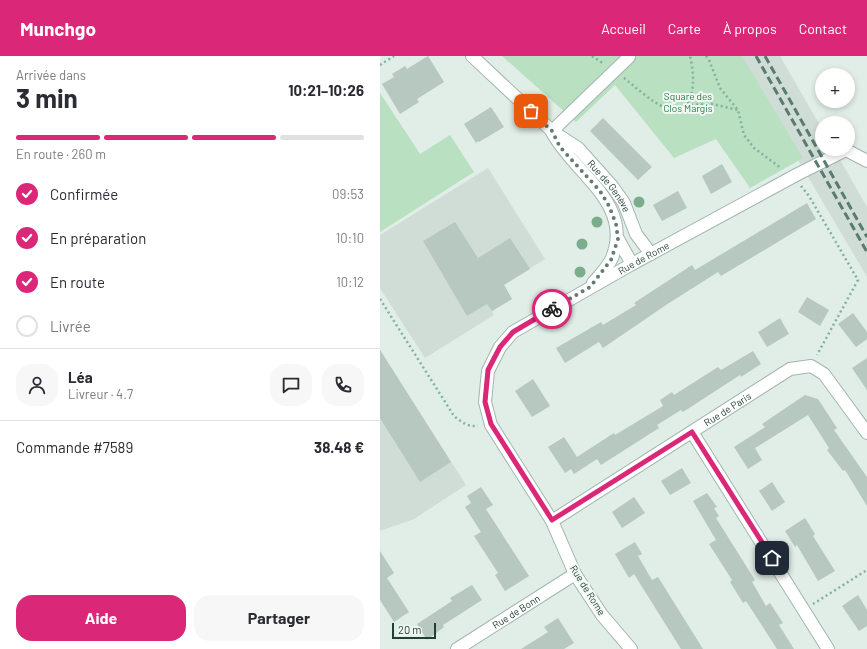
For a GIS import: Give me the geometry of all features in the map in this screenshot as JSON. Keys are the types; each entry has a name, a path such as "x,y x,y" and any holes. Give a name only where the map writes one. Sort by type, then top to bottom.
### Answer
{"street":[{"name":"Rue de Genève","path":"472,56 552,131 578,148 612,186 624,203 636,234 651,254"},
{"path":"552,131 629,58"},
{"name":"Rue de Genève","path":"552,131 560,147 600,191 609,206 616,224 618,239 632,264"},
{"name":"Rue de Rome","path":"631,649 602,615 576,574 552,520 491,424 485,402 488,370 500,347 513,332 590,287 793,176 846,150 867,161"},
{"name":"Rue de Genève","path":"590,287 611,260 618,239"},
{"path":"811,366 824,374 867,433"},
{"name":"Rue de Paris","path":"552,520 790,369 811,366"},
{"path":"692,432 828,649"},
{"name":"Rue de Bonn","path":"457,649 576,574"}],"path":[{"path":"380,65 394,56"},
{"path":"685,105 692,97 693,70 690,56"},
{"path":"706,56 720,88 738,110 744,135 754,148 793,176 809,196 858,280 811,366"},
{"path":"614,71 663,107 673,109 685,105 713,104 738,110"},
{"path":"380,299 454,416 463,423 473,426 491,424"},
{"path":"804,609 867,570"}],"shaded area":[{"path":"741,56 780,56 815,117 815,156 838,156 867,207 867,277 795,155"},
{"path":"488,168 545,259 504,285 512,299 492,311 494,315 425,358 380,288 380,235"},
{"path":"380,350 466,485 414,519 380,531"}],"green space":[{"name":"Square des Clos Margis","path":"502,56 742,56 803,158 750,188 716,139 674,158 615,85 576,122"},
{"path":"380,93 420,154 450,135 474,172 380,232"}],"building":[{"path":"428,56 444,82 417,99 419,102 400,114 382,84 394,77 392,74 405,66 407,69"},
{"path":"491,107 504,127 476,143 464,124"},
{"path":"603,118 652,167 638,180 590,131"},
{"path":"722,164 732,182 711,194 702,176"},
{"path":"678,191 687,208 662,221 653,205"},
{"path":"807,203 816,219 721,276 718,272 603,348 599,342 565,363 556,348 601,322 603,325 636,305 634,303 692,265 695,270"},
{"path":"455,222 478,258 510,238 530,269 504,285 512,299 492,311 487,304 467,316 423,241"},
{"path":"807,297 829,310 820,326 798,312"},
{"path":"853,313 867,332 867,339 856,347 838,324"},
{"path":"780,318 789,334 767,347 758,332"},
{"path":"380,350 451,462 420,482 380,418"},
{"path":"753,351 761,364 741,377 740,375 683,412 681,410 657,425 659,428 601,465 597,459 574,474 571,469 565,473 548,447 564,437 577,457 614,433 615,435 663,406 660,400 672,392 674,395 718,367 721,370"},
{"path":"867,358 867,390 852,368"},
{"path":"533,379 550,406 532,417 515,391"},
{"path":"805,395 818,399 837,428 834,430 867,477 867,506 845,470 843,471 827,450 829,448 808,415 755,448 762,460 748,469 734,447 765,427 762,424"},
{"path":"682,468 691,483 670,495 661,481"},
{"path":"772,482 785,502 772,511 759,491"},
{"path":"481,487 493,505 486,509 529,576 505,591 495,575 498,573 474,536 481,532 465,507 471,503 467,496"},
{"path":"707,493 717,507 714,508 719,516 716,518 755,580 752,582 766,606 770,603 783,623 779,625 794,649 777,649 746,601 743,603 730,582 732,580 709,544 716,540 693,501"},
{"path":"634,497 645,513 622,528 612,512"},
{"path":"805,518 815,534 813,536 835,571 818,581 797,545 795,547 785,531"},
{"path":"635,542 642,554 638,556 652,580 658,577 703,649 681,649 634,574 629,578 615,554"},
{"path":"380,551 394,573 387,578 409,612 394,622 380,600"},
{"path":"472,585 482,600 443,625 444,627 427,640 417,624 452,601 450,598"},
{"path":"858,595 867,610 867,626 859,631 842,606"},
{"path":"558,618 574,643 564,649 521,649 548,632 544,627"}],"railway":[{"path":"756,56 867,252"},
{"path":"765,56 867,237"}],"way so far":[{"path":"531,111 552,131 560,147 600,191 609,206 616,224 618,239 611,260 590,287 552,309"}],"route":[{"path":"552,309 513,332 500,347 488,370 485,402 491,424 552,520 692,432 772,558"}]}
